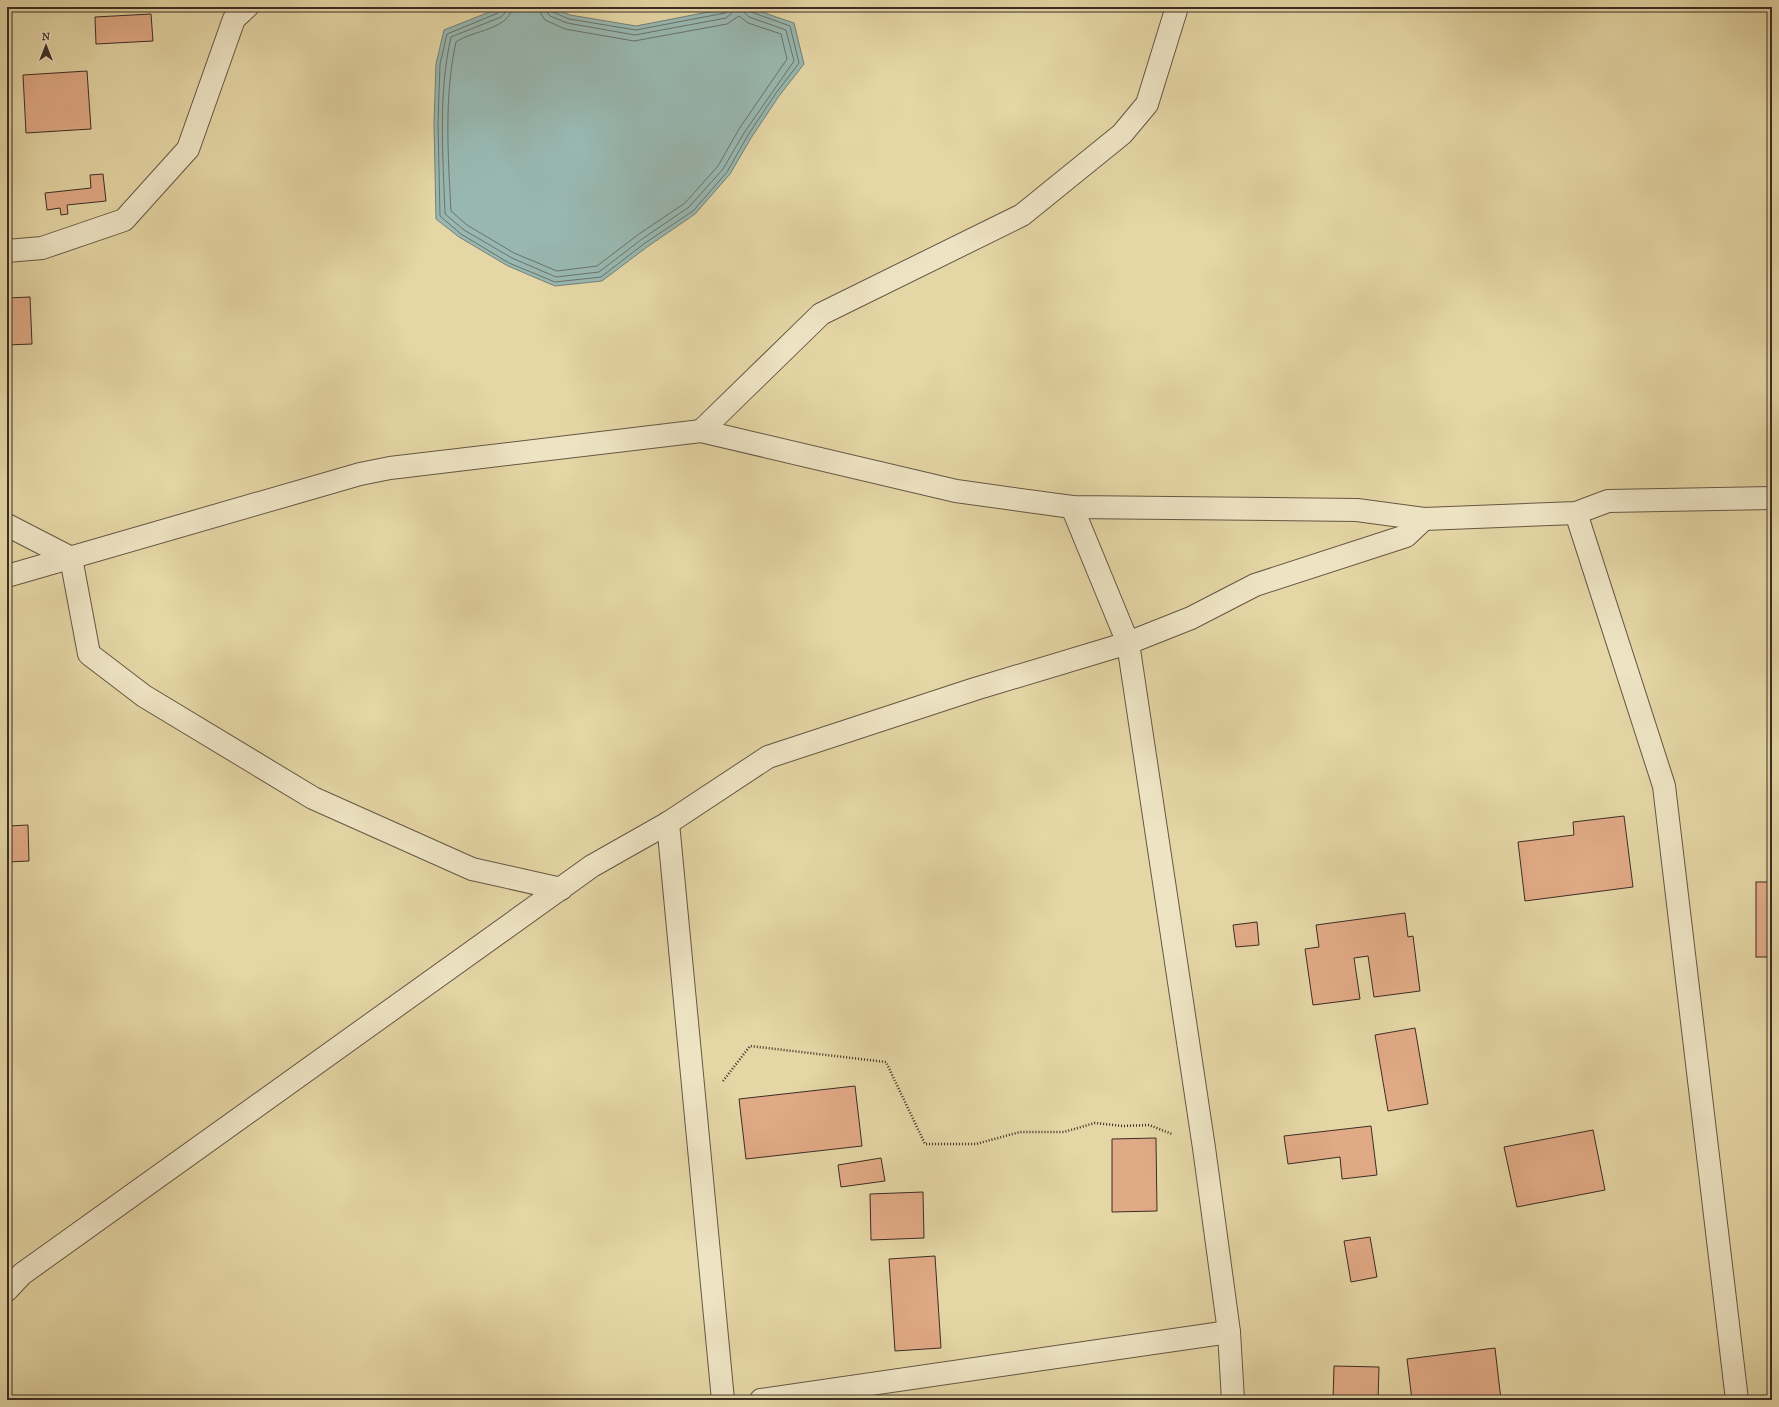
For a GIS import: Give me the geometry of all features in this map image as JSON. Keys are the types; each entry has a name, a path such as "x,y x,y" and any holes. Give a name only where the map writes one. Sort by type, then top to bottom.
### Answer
{"street":[{"path":"7,252 42,248 124,220 188,149 234,19 247,7"},
{"path":"700,431 822,314 1022,214 1122,134 1147,104 1177,7"},
{"path":"7,576 360,474 390,468 700,431 956,491 1072,507 1357,510 1424,519 1576,513 1608,501 1772,498"},
{"path":"1072,507 1128,643 1204,1148 1229,1332 1233,1400"},
{"path":"1576,513 1664,786 1737,1400"},
{"path":"7,1290 22,1274 592,866 668,823 768,758 974,689 1128,643 1191,618 1255,585 1406,536 1424,519"},
{"path":"7,525 71,558"},
{"path":"71,558 90,654 144,696 313,798 472,869 561,889"},
{"path":"668,823 723,1400"},
{"path":"761,1400 1229,1332"}],"path":[{"path":"696,1116 750,1046 886,1062 926,1144 976,1144 1020,1132 1064,1132 1095,1123 1123,1126 1149,1124 1204,1148"}],"water":[{"path":"502,7 550,7 570,15 636,26 734,7 747,7 794,23 804,64 779,96 751,138 730,174 695,214 647,247 602,281 555,286 508,266 459,237 436,219 434,123 436,64 444,30"}],"building":[{"path":"151,14 153,41 96,44 95,17"},
{"path":"87,71 91,129 26,133 23,75"},
{"path":"103,174 106,201 67,205 68,214 61,215 60,208 47,210 45,193 91,188 90,175"},
{"path":"30,297 32,344 7,345 7,298"},
{"path":"1624,816 1633,887 1525,901 1518,842 1574,835 1573,822"},
{"path":"28,825 29,861 7,862 7,826"},
{"path":"1756,882 1772,882 1772,957 1756,957"},
{"path":"1405,913 1408,937 1413,936 1420,991 1374,997 1368,956 1354,958 1360,999 1313,1005 1305,949 1319,947 1316,925"},
{"path":"1257,922 1259,945 1236,947 1233,925"},
{"path":"1415,1028 1428,1104 1388,1111 1375,1035"},
{"path":"855,1086 862,1146 746,1159 739,1099"},
{"path":"1371,1126 1377,1175 1342,1179 1340,1157 1288,1164 1284,1136"},
{"path":"1593,1130 1605,1190 1517,1207 1504,1147"},
{"path":"1156,1138 1157,1211 1112,1212 1112,1139"},
{"path":"881,1158 885,1181 841,1187 838,1165"},
{"path":"923,1192 924,1238 871,1240 870,1194"},
{"path":"1370,1237 1377,1277 1351,1282 1344,1241"},
{"path":"935,1256 941,1348 895,1351 889,1259"},
{"path":"1495,1348 1501,1400 1412,1400 1407,1359"},
{"path":"1334,1366 1379,1367 1378,1400 1333,1400"}]}
